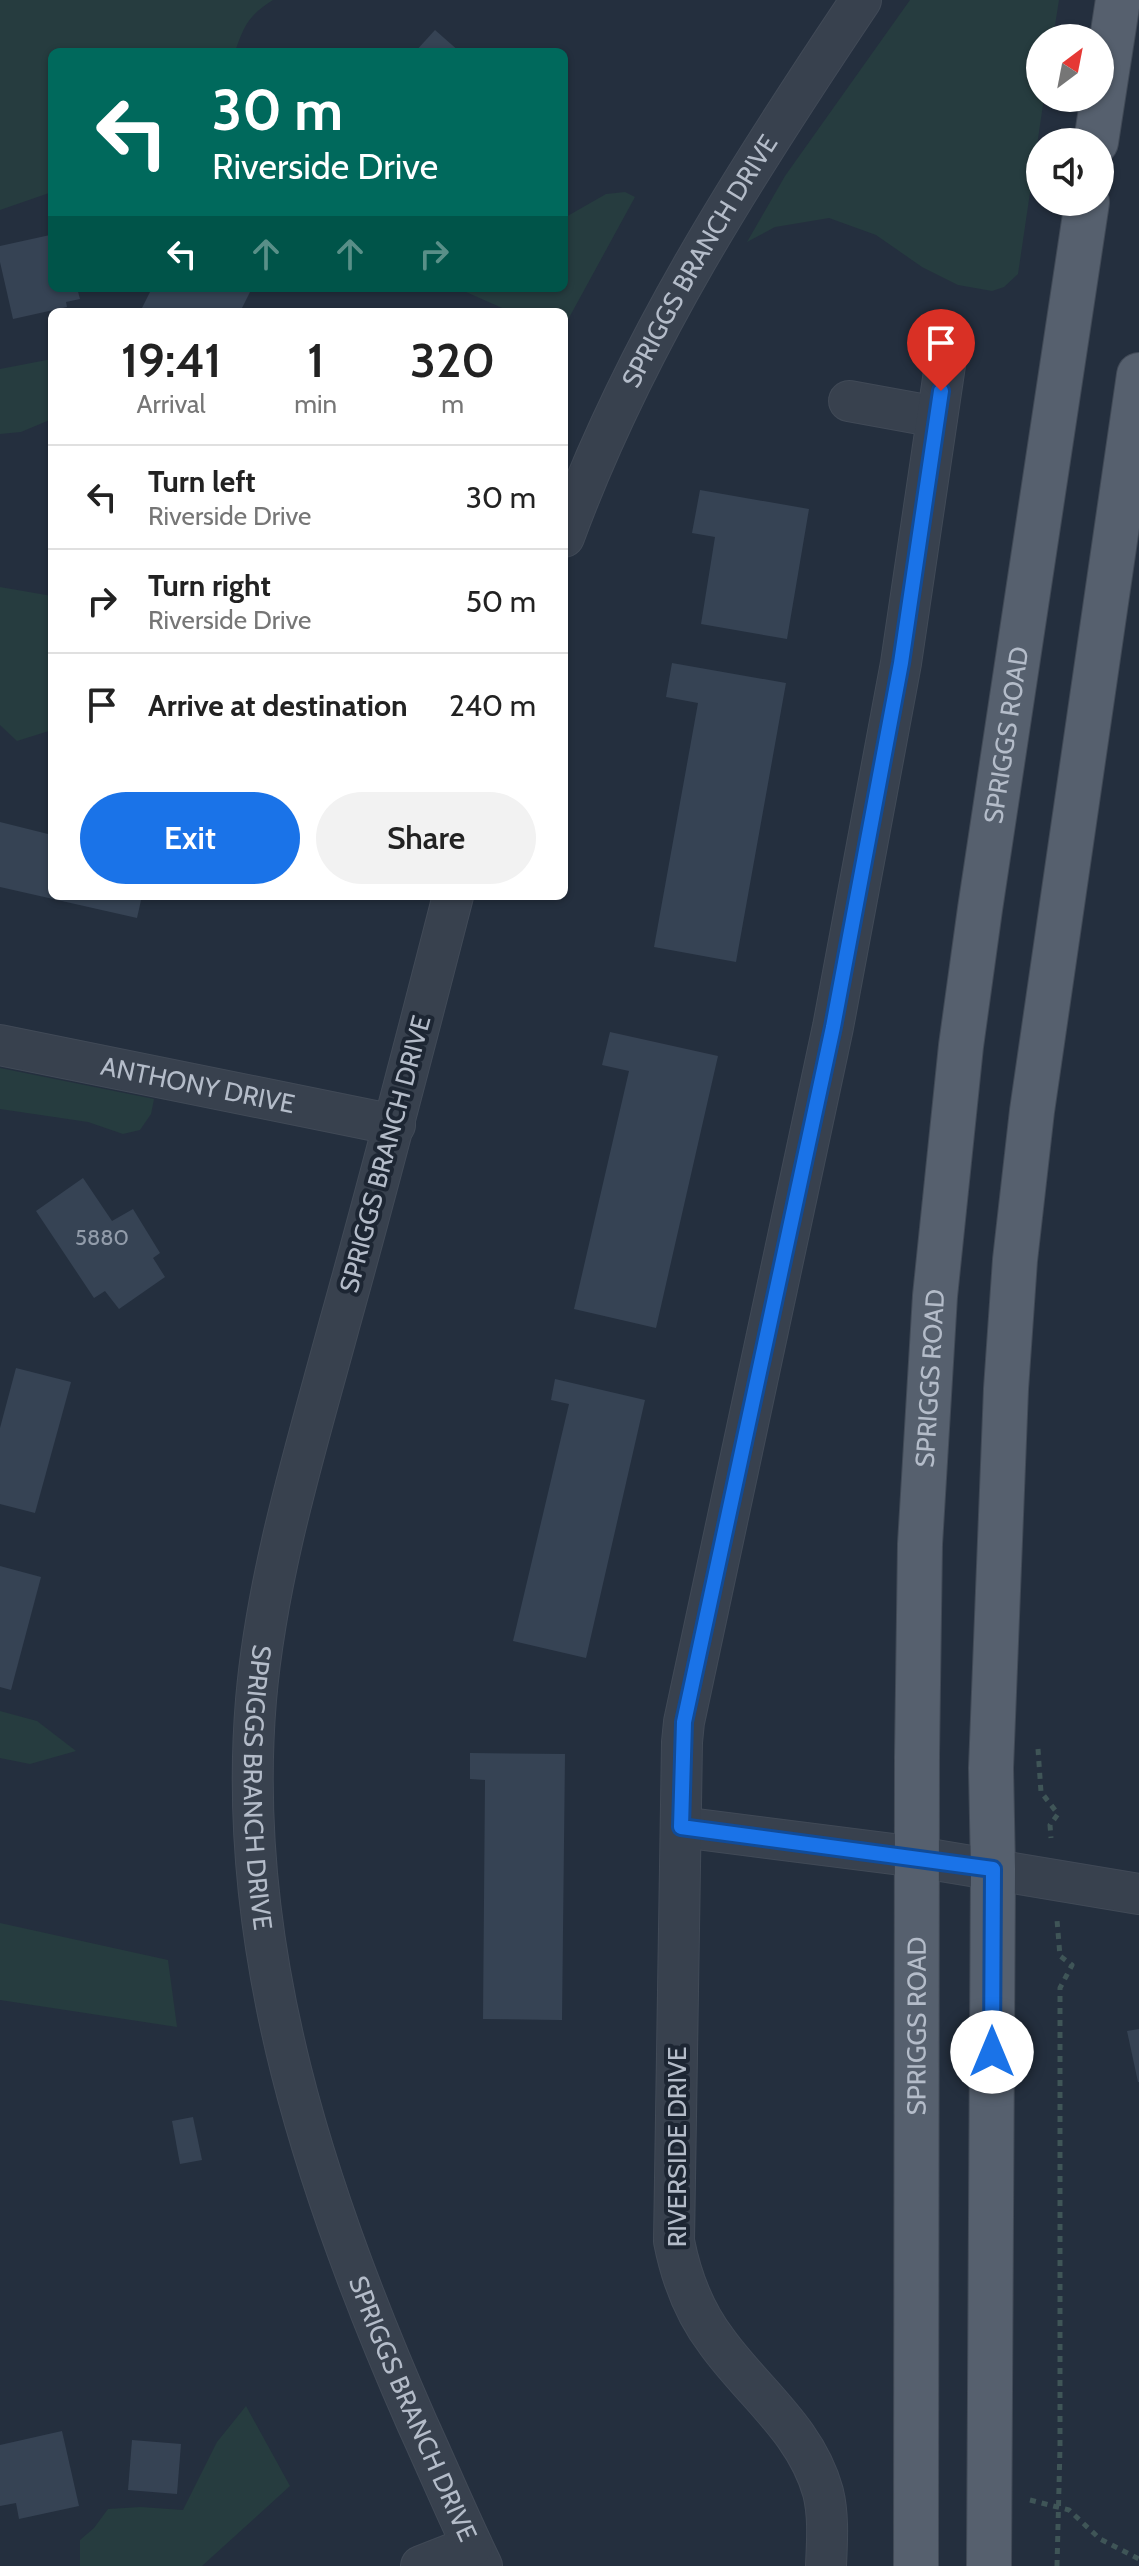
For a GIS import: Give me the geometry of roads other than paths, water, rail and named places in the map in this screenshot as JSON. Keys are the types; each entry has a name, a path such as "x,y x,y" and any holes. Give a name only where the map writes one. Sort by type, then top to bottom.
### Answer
{"main road":[{"path":"1098,128 1118,0"},
{"name":"SPRIGGS ROAD","path":"916,2566 920,1544 935,1296 961,1046 1085,216"},
{"path":"989,2566 991,1768 1006,1389 1015,1260 1032,1111 1139,375"}],"street":[{"name":"SPRIGGS BRANCH DRIVE","path":"568,526 583,484 631,381 708,238 861,0"},
{"name":"RIVERSIDE DRIVE","path":"826,2566 827,2517 815,2469 790,2429 716,2342 691,2299 678,2259 673,2217 684,1722 833,1027 901,663 949,338"},
{"path":"849,401 937,417"},
{"name":"SPRIGGS BRANCH DRIVE","path":"452,900 395,1125 306,1447 271,1592 256,1698 252,1796 256,1879 268,1970 296,2091 338,2229 379,2335 477,2556"},
{"name":"ANTHONY DRIVE","path":"0,1045 395,1125"},
{"path":"681,1827 917,1857 1139,1894"},
{"path":"421,2566 477,2556"}]}
